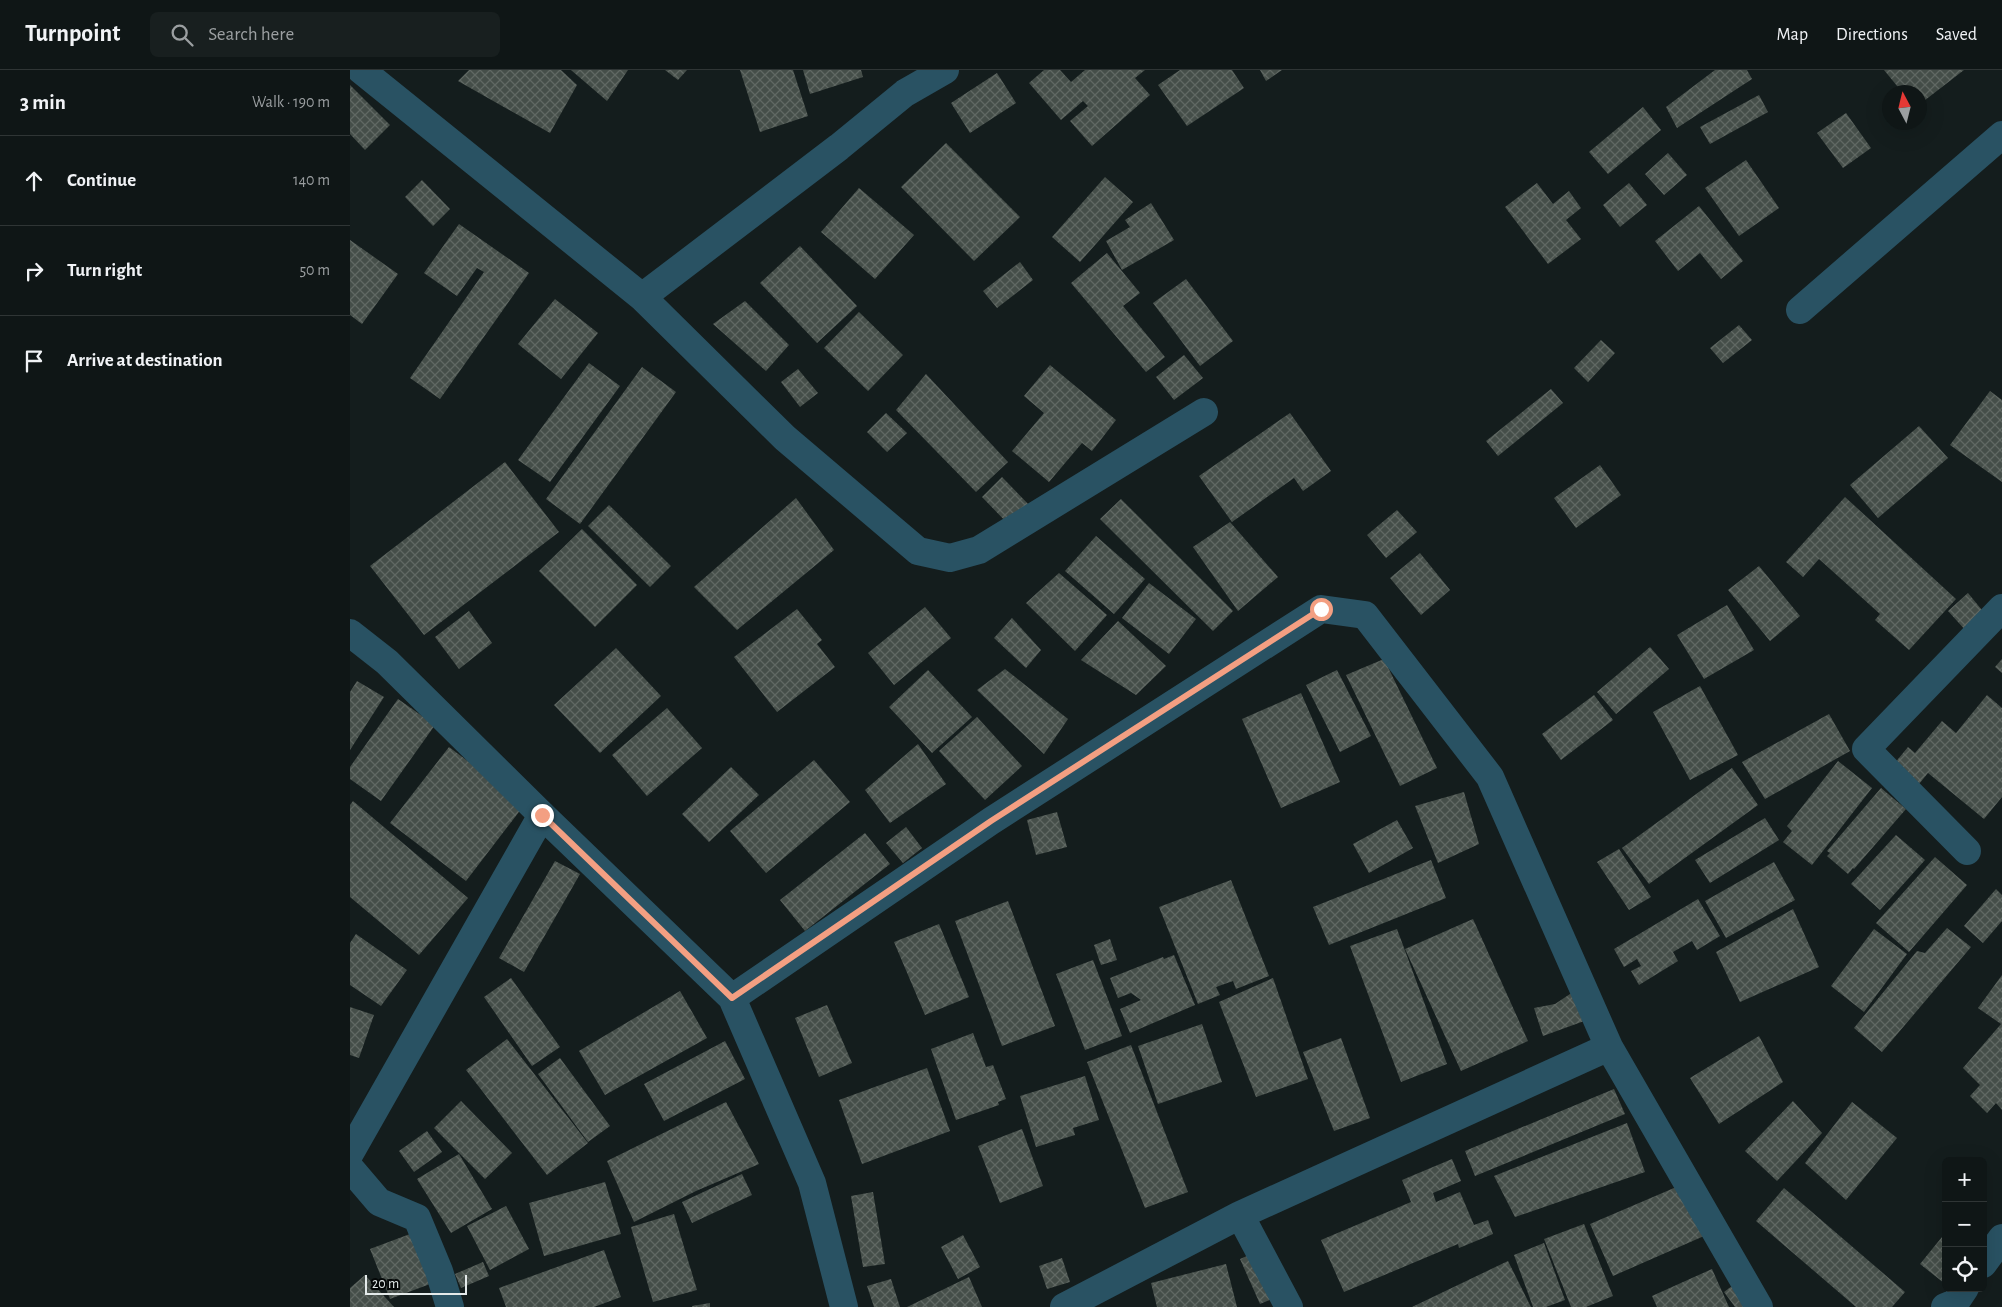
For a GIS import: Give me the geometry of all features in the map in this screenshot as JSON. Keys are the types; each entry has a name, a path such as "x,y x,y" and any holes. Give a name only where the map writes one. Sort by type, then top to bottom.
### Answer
{"street":[{"path":"362,70 642,297 785,438 918,551 950,558 979,550 1204,412"},
{"path":"642,297 838,147 905,93 944,70"},
{"path":"1800,310 2002,135"},
{"path":"1968,851 1866,749 2002,608"},
{"path":"732,998 991,821 1321,609 1366,614 1490,777 1609,1047 1759,1307"},
{"path":"350,633 387,662 732,998 812,1183 844,1307"},
{"path":"350,1153 542,815"},
{"path":"1064,1307 1240,1215 1609,1047"},
{"path":"350,1168 379,1202 417,1218 439,1271 450,1307"},
{"path":"1240,1215 1289,1307"},
{"path":"1987,1259 2002,1238"},
{"path":"1945,1307 1955,1303 1962,1292"}],"building":[{"path":"469,70 561,70 577,85 550,133 458,81"},
{"path":"571,70 628,70 607,101"},
{"path":"665,70 687,70 678,80"},
{"path":"740,70 793,70 808,116 760,132"},
{"path":"803,70 861,70 863,77 810,94"},
{"path":"1044,70 1060,70 1071,82 1085,70 1145,70 1135,78 1150,95 1092,146 1070,121 1088,106 1083,101 1061,120 1029,83"},
{"path":"1180,70 1232,70 1244,88 1187,126 1158,85"},
{"path":"1260,70 1282,70 1266,81"},
{"path":"1715,70 1747,70 1752,79 1677,128 1666,107"},
{"path":"1884,70 1964,70 1927,99 1927,85 1896,85"},
{"path":"997,73 1016,103 970,133 951,103"},
{"path":"350,85 390,125 365,150 350,134"},
{"path":"1759,95 1768,112 1710,144 1700,127"},
{"path":"1643,107 1661,130 1608,174 1589,152"},
{"path":"1846,113 1871,148 1843,168 1817,133"},
{"path":"946,143 1020,217 974,261 901,187"},
{"path":"1668,153 1687,175 1664,195 1645,174"},
{"path":"1746,160 1779,208 1739,236 1705,188"},
{"path":"1105,177 1133,202 1080,262 1052,237"},
{"path":"422,180 450,209 433,226 405,197"},
{"path":"1537,183 1553,204 1569,191 1581,208 1566,220 1581,239 1548,264 1505,207"},
{"path":"1629,183 1647,205 1620,227 1603,205"},
{"path":"859,188 914,235 875,279 821,232"},
{"path":"1151,203 1174,240 1122,270 1106,241 1130,227 1125,220"},
{"path":"1699,206 1743,261 1721,279 1700,253 1678,271 1655,241"},
{"path":"459,224 529,273 440,399 410,378 484,272 477,268 457,296 424,273"},
{"path":"350,240 398,274 362,324 350,315"},
{"path":"800,246 857,306 817,343 760,283"},
{"path":"1107,253 1140,293 1123,306 1165,357 1146,372 1071,283"},
{"path":"1020,262 1033,280 997,308 983,291"},
{"path":"1186,279 1233,341 1200,366 1153,303"},
{"path":"555,299 598,333 561,379 518,344"},
{"path":"745,301 789,345 766,371 713,324"},
{"path":"859,312 903,355 868,391 824,348"},
{"path":"1739,325 1752,340 1723,363 1710,348"},
{"path":"1601,340 1615,353 1588,382 1574,368"},
{"path":"1184,355 1203,378 1174,400 1156,377"},
{"path":"589,363 620,386 550,482 518,460"},
{"path":"1050,365 1116,420 1092,451 1082,443 1049,482 1012,451 1044,413 1024,396"},
{"path":"642,367 676,392 580,524 546,499"},
{"path":"798,369 818,393 800,407 781,382"},
{"path":"926,374 1008,462 976,492 896,410"},
{"path":"1551,389 1563,403 1498,456 1486,441"},
{"path":"1990,391 2002,400 2002,482 1950,445"},
{"path":"886,413 907,433 887,452 867,432"},
{"path":"1290,413 1331,471 1303,491 1294,478 1232,522 1199,476"},
{"path":"1919,426 1948,458 1878,518 1850,485"},
{"path":"505,462 559,532 424,635 370,566"},
{"path":"1600,465 1621,495 1576,528 1554,498"},
{"path":"1002,477 1031,507 1011,527 982,497"},
{"path":"1845,497 1956,599 1909,650 1875,620 1880,614 1819,559 1803,577 1786,562"},
{"path":"796,498 834,550 737,630 694,587"},
{"path":"1121,499 1233,611 1213,631 1100,519"},
{"path":"609,505 671,566 650,587 588,526"},
{"path":"1397,510 1417,532 1386,558 1367,535"},
{"path":"1230,522 1278,577 1238,611 1193,547"},
{"path":"582,529 637,585 595,627 539,571"},
{"path":"1096,536 1145,579 1114,614 1065,571"},
{"path":"1420,553 1450,590 1421,615 1390,578"},
{"path":"1759,566 1800,616 1770,641 1728,590"},
{"path":"1059,573 1107,615 1075,651 1026,603"},
{"path":"1149,583 1196,619 1169,654 1122,618"},
{"path":"1968,593 1986,615 1967,632 1948,611"},
{"path":"1727,605 1754,650 1704,679 1677,635"},
{"path":"925,607 951,638 894,685 868,653"},
{"path":"797,609 822,640 817,644 835,667 777,712 734,657"},
{"path":"469,611 492,643 459,669 435,637"},
{"path":"1012,618 1041,650 1026,668 994,638"},
{"path":"1118,621 1166,666 1136,695 1081,660"},
{"path":"1650,647 1669,669 1616,714 1597,692"},
{"path":"616,648 661,696 600,753 554,705"},
{"path":"1384,659 1437,768 1400,786 1346,675"},
{"path":"2002,659 2002,673 1995,667"},
{"path":"1005,669 1068,719 1044,754 977,690"},
{"path":"928,670 972,717 932,753 889,707"},
{"path":"1337,670 1371,736 1340,752 1306,685"},
{"path":"357,681 384,697 350,750 350,692"},
{"path":"1700,686 1738,755 1690,780 1653,712"},
{"path":"1301,693 1340,782 1281,808 1242,719"},
{"path":"1594,695 1613,720 1561,760 1542,734"},
{"path":"1987,695 2002,708 2002,797 1984,819 1928,773 1919,784 1894,764 1908,747 1915,753 1942,721 1956,733"},
{"path":"398,699 435,725 381,801 350,779 350,767"},
{"path":"667,708 702,748 647,796 612,755"},
{"path":"1829,714 1850,751 1765,799 1742,762"},
{"path":"977,717 1022,766 985,800 939,751"},
{"path":"918,744 946,784 890,823 865,790"},
{"path":"449,747 525,804 466,881 390,823"},
{"path":"814,760 850,802 766,873 730,831"},
{"path":"1838,761 1872,788 1812,865 1783,842 1792,831 1787,826"},
{"path":"731,767 759,795 709,842 682,814"},
{"path":"1732,768 1758,805 1649,884 1622,848"},
{"path":"1881,788 1906,809 1848,874 1827,856 1830,853 1827,851"},
{"path":"1464,792 1479,844 1438,863 1415,806"},
{"path":"353,801 468,898 419,955 350,897 350,805"},
{"path":"1057,812 1067,847 1036,855 1027,820"},
{"path":"1765,818 1779,840 1710,883 1695,860"},
{"path":"1397,820 1413,848 1369,873 1353,844"},
{"path":"906,827 922,848 903,863 886,843"},
{"path":"865,833 890,864 805,931 780,900"},
{"path":"1896,835 1925,860 1880,910 1851,884"},
{"path":"1619,849 1651,897 1629,910 1597,862"},
{"path":"1935,857 1967,885 1909,952 1876,923"},
{"path":"1431,860 1446,898 1329,945 1313,907"},
{"path":"555,861 580,874 524,972 499,958"},
{"path":"1774,862 1795,900 1726,938 1705,901"},
{"path":"1231,880 1269,976 1236,989 1233,981 1216,987 1220,995 1198,1004 1159,907"},
{"path":"1996,889 2002,895 2002,921 1983,943 1964,926"},
{"path":"1698,899 1720,936 1697,950 1692,941 1673,952 1678,961 1639,985 1631,971 1641,966 1637,959 1624,967 1614,949"},
{"path":"1008,901 1055,1026 1002,1046 955,921"},
{"path":"1793,909 1819,967 1740,1002 1716,952"},
{"path":"1473,919 1528,1041 1461,1071 1405,949"},
{"path":"939,924 969,997 925,1015 894,942"},
{"path":"1947,928 1971,947 1882,1052 1854,1028 1917,951 1925,953"},
{"path":"1397,929 1447,1064 1401,1082 1350,946"},
{"path":"1874,929 1907,954 1864,1012 1831,986"},
{"path":"356,934 407,970 381,1006 350,985 350,943"},
{"path":"1110,939 1117,960 1101,965 1094,945"},
{"path":"1174,955 1195,1005 1130,1033 1120,1009 1141,1000 1131,993 1118,998 1110,978 1163,957 1164,959"},
{"path":"1093,960 1122,1036 1085,1050 1056,974"},
{"path":"2002,975 2002,1110 1996,1103 1987,1113 1970,1096 1980,1085 1963,1068 2001,1024 1978,1008"},
{"path":"511,978 560,1047 532,1066 484,997"},
{"path":"1273,978 1308,1079 1256,1097 1219,1002"},
{"path":"1579,988 1587,1020 1543,1036 1534,1008 1555,1004"},
{"path":"680,991 707,1038 605,1095 579,1051"},
{"path":"827,1005 852,1063 819,1077 795,1018"},
{"path":"350,1007 374,1015 359,1058 350,1055"},
{"path":"1202,1024 1222,1082 1158,1104 1138,1046"},
{"path":"973,1033 986,1067 993,1065 1006,1099 998,1102 999,1105 956,1120 931,1049"},
{"path":"1759,1036 1783,1082 1719,1124 1690,1078"},
{"path":"1341,1038 1370,1118 1334,1131 1303,1052"},
{"path":"507,1039 588,1143 547,1175 466,1070"},
{"path":"725,1041 745,1079 664,1121 644,1084"},
{"path":"1131,1045 1188,1192 1145,1208 1087,1062"},
{"path":"560,1058 610,1126 588,1142 538,1074"},
{"path":"927,1068 950,1131 862,1164 839,1100"},
{"path":"1085,1076 1099,1120 1073,1128 1075,1135 1036,1147 1020,1096"},
{"path":"1614,1089 1625,1114 1475,1176 1465,1151"},
{"path":"461,1101 512,1153 485,1179 434,1128"},
{"path":"1793,1101 1822,1133 1777,1181 1745,1151"},
{"path":"726,1102 759,1164 696,1191 634,1222 607,1161"},
{"path":"1852,1102 1897,1138 1846,1200 1805,1163"},
{"path":"1627,1123 1645,1172 1515,1217 1494,1176"},
{"path":"1022,1129 1043,1186 1000,1203 978,1146"},
{"path":"427,1131 442,1152 414,1172 399,1151"},
{"path":"459,1154 492,1209 451,1233 417,1179"},
{"path":"1452,1159 1461,1181 1433,1193 1436,1202 1460,1192 1474,1225 1488,1220 1493,1234 1459,1248 1458,1244 1344,1292 1321,1240 1411,1202 1402,1180"},
{"path":"742,1174 752,1195 692,1223 682,1202"},
{"path":"605,1182 621,1234 544,1256 529,1203"},
{"path":"1681,1185 1704,1236 1613,1276 1590,1224"},
{"path":"1784,1188 1905,1292 1892,1307 1856,1307 1756,1221"},
{"path":"873,1192 885,1264 863,1267 851,1196"},
{"path":"506,1206 529,1249 490,1270 467,1226"},
{"path":"674,1214 697,1290 653,1302 631,1227"},
{"path":"1584,1224 1613,1296 1586,1307 1571,1307 1544,1239"},
{"path":"410,1234 430,1284 390,1299 370,1249"},
{"path":"963,1235 980,1267 958,1279 941,1247"},
{"path":"1942,1237 1942,1281 1920,1264"},
{"path":"1544,1243 1565,1300 1546,1307 1533,1307 1514,1255"},
{"path":"604,1250 621,1297 594,1307 506,1307 499,1288"},
{"path":"1261,1250 1282,1295 1260,1304 1240,1259"},
{"path":"1062,1258 1070,1282 1047,1289 1039,1266"},
{"path":"1508,1261 1531,1307 1412,1307"},
{"path":"483,1262 489,1276 461,1288 455,1274"},
{"path":"1226,1264 1237,1307 1157,1307 1151,1283"},
{"path":"1712,1269 1729,1307 1657,1307 1652,1296"},
{"path":"365,1275 394,1307 350,1307 350,1288"},
{"path":"969,1277 982,1307 907,1307"},
{"path":"1744,1277 1767,1307 1735,1307 1724,1292"},
{"path":"891,1279 900,1307 874,1307 867,1286"},
{"path":"710,1303 710,1307 692,1307 692,1306"}],"route":[{"path":"542,815 732,998 991,821 1321,609"}]}
